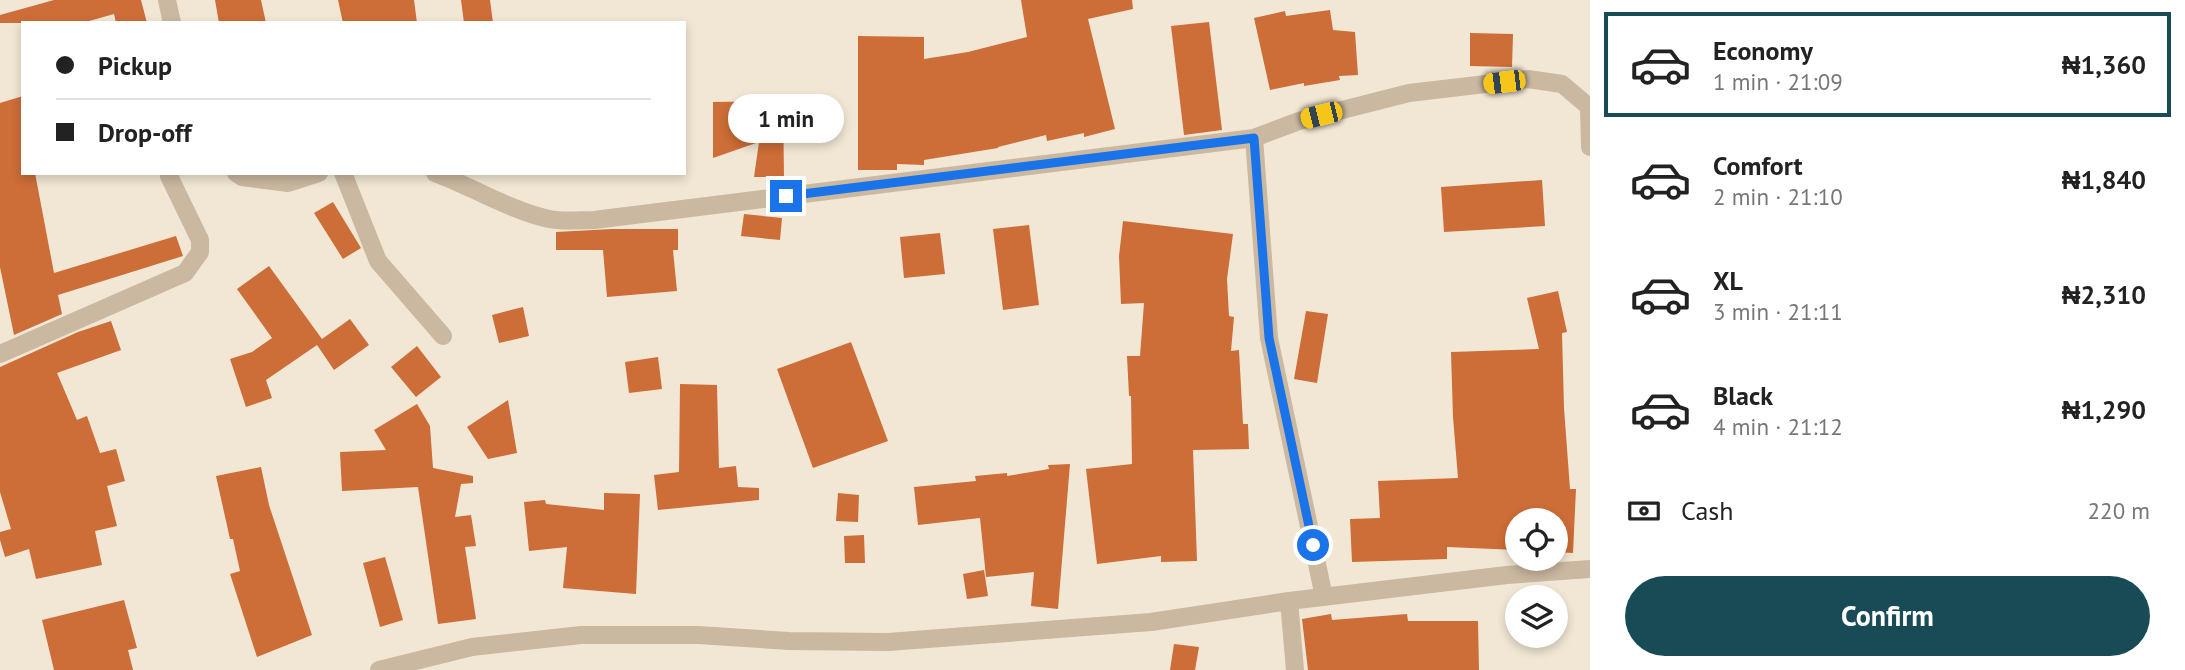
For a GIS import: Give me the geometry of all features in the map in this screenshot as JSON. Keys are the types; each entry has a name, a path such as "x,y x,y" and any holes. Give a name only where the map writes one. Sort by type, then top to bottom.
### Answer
{"street":[{"path":"167,0 172,21"},
{"path":"440,175 510,206 551,220 594,220 1254,138 1299,121 1409,93 1528,79 1562,84 1588,107 1590,147"},
{"path":"1254,138 1269,338 1324,597"},
{"path":"239,175 288,183 313,175"},
{"path":"344,175 378,261 443,336"},
{"path":"0,354 185,274 200,252 200,240 169,176"},
{"path":"379,670 472,647 581,635 698,635 789,641 888,642 1151,622 1289,601 1494,577 1590,569"},
{"path":"1289,601 1295,670"}],"building":[{"path":"54,0 141,0 146,21 116,21 114,14 89,21 0,23 0,15"},
{"path":"215,0 261,0 266,21 219,21"},
{"path":"338,0 414,0 417,21 343,21"},
{"path":"461,0 490,0 493,21 464,21"},
{"path":"1021,0 1132,0 1133,9 1088,19 1115,129 1084,137 1084,133 1047,141 1046,135 998,148 924,160 924,165 897,164 897,170 858,170 858,36 924,37 924,59 968,52 1027,37"},
{"path":"1330,10 1333,30 1355,32 1358,75 1339,76 1340,80 1304,86 1304,83 1270,90 1254,18 1285,11 1286,16"},
{"path":"1209,22 1222,130 1184,135 1171,26"},
{"path":"1470,33 1513,34 1512,67 1470,66"},
{"path":"21,97 21,175 35,175 54,273 176,236 183,256 58,295 62,314 14,335 0,267 0,103"},
{"path":"783,101 784,177 754,177 759,142 713,158 713,102"},
{"path":"1542,180 1545,226 1444,232 1441,187"},
{"path":"333,202 361,248 343,259 314,213"},
{"path":"744,214 782,218 780,240 741,236"},
{"path":"1123,221 1233,234 1227,279 1229,316 1234,317 1231,351 1239,350 1243,424 1248,424 1249,449 1193,450 1197,561 1161,562 1161,556 1097,564 1086,469 1132,464 1131,396 1127,356 1140,356 1144,303 1121,304 1119,256"},
{"path":"1029,225 1039,305 1003,310 993,229"},
{"path":"678,229 678,250 673,250 677,291 607,297 603,250 556,250 556,232"},
{"path":"940,233 945,274 904,278 900,237"},
{"path":"269,266 322,339 350,319 369,345 334,370 317,345 266,380 272,398 246,407 230,359 252,352 272,338 237,289"},
{"path":"1558,291 1567,332 1562,333 1564,408 1570,489 1576,489 1573,553 1568,553 1568,508 1505,508 1505,549 1447,547 1447,559 1352,562 1350,519 1380,518 1378,481 1458,478 1451,352 1539,349 1527,298"},
{"path":"523,307 529,336 499,343 492,315"},
{"path":"1306,311 1328,314 1317,383 1294,379"},
{"path":"111,321 121,350 57,373 77,420 87,416 100,453 116,449 125,481 107,486 117,526 95,531 102,565 36,579 29,549 5,557 0,540 0,532 11,529 0,492 0,367 78,332"},
{"path":"851,342 888,441 813,468 777,369"},
{"path":"417,346 441,377 416,397 391,367"},
{"path":"658,357 662,389 629,393 625,362"},
{"path":"680,384 717,385 719,468 736,466 738,487 759,488 759,500 658,510 654,475 679,472"},
{"path":"508,400 517,453 488,459 467,427"},
{"path":"417,404 430,426 433,468 473,476 473,483 461,484 455,517 471,515 476,546 465,547 476,619 438,624 418,487 342,491 340,452 386,450 374,430"},
{"path":"1070,464 1058,609 1031,606 1034,572 986,577 980,518 918,525 914,487 976,481 975,476 1007,473 1007,476 1049,469 1048,465"},
{"path":"261,467 269,505 312,635 257,657 230,574 240,571 216,476"},
{"path":"604,493 640,494 636,594 563,588 567,547 529,551 524,502 545,500 546,504 604,510"},
{"path":"838,493 859,495 858,522 836,521"},
{"path":"864,535 865,563 845,563 844,536"},
{"path":"385,557 403,620 380,627 363,563"},
{"path":"984,570 988,596 967,599 963,574"},
{"path":"124,600 137,648 128,650 133,670 54,670 42,620"},
{"path":"1331,614 1332,620 1407,614 1408,621 1478,621 1479,670 1308,670 1302,619"},
{"path":"1174,644 1199,647 1195,670 1170,670"}],"route":[{"path":"786,196 1254,138 1269,338 1313,545"}]}
